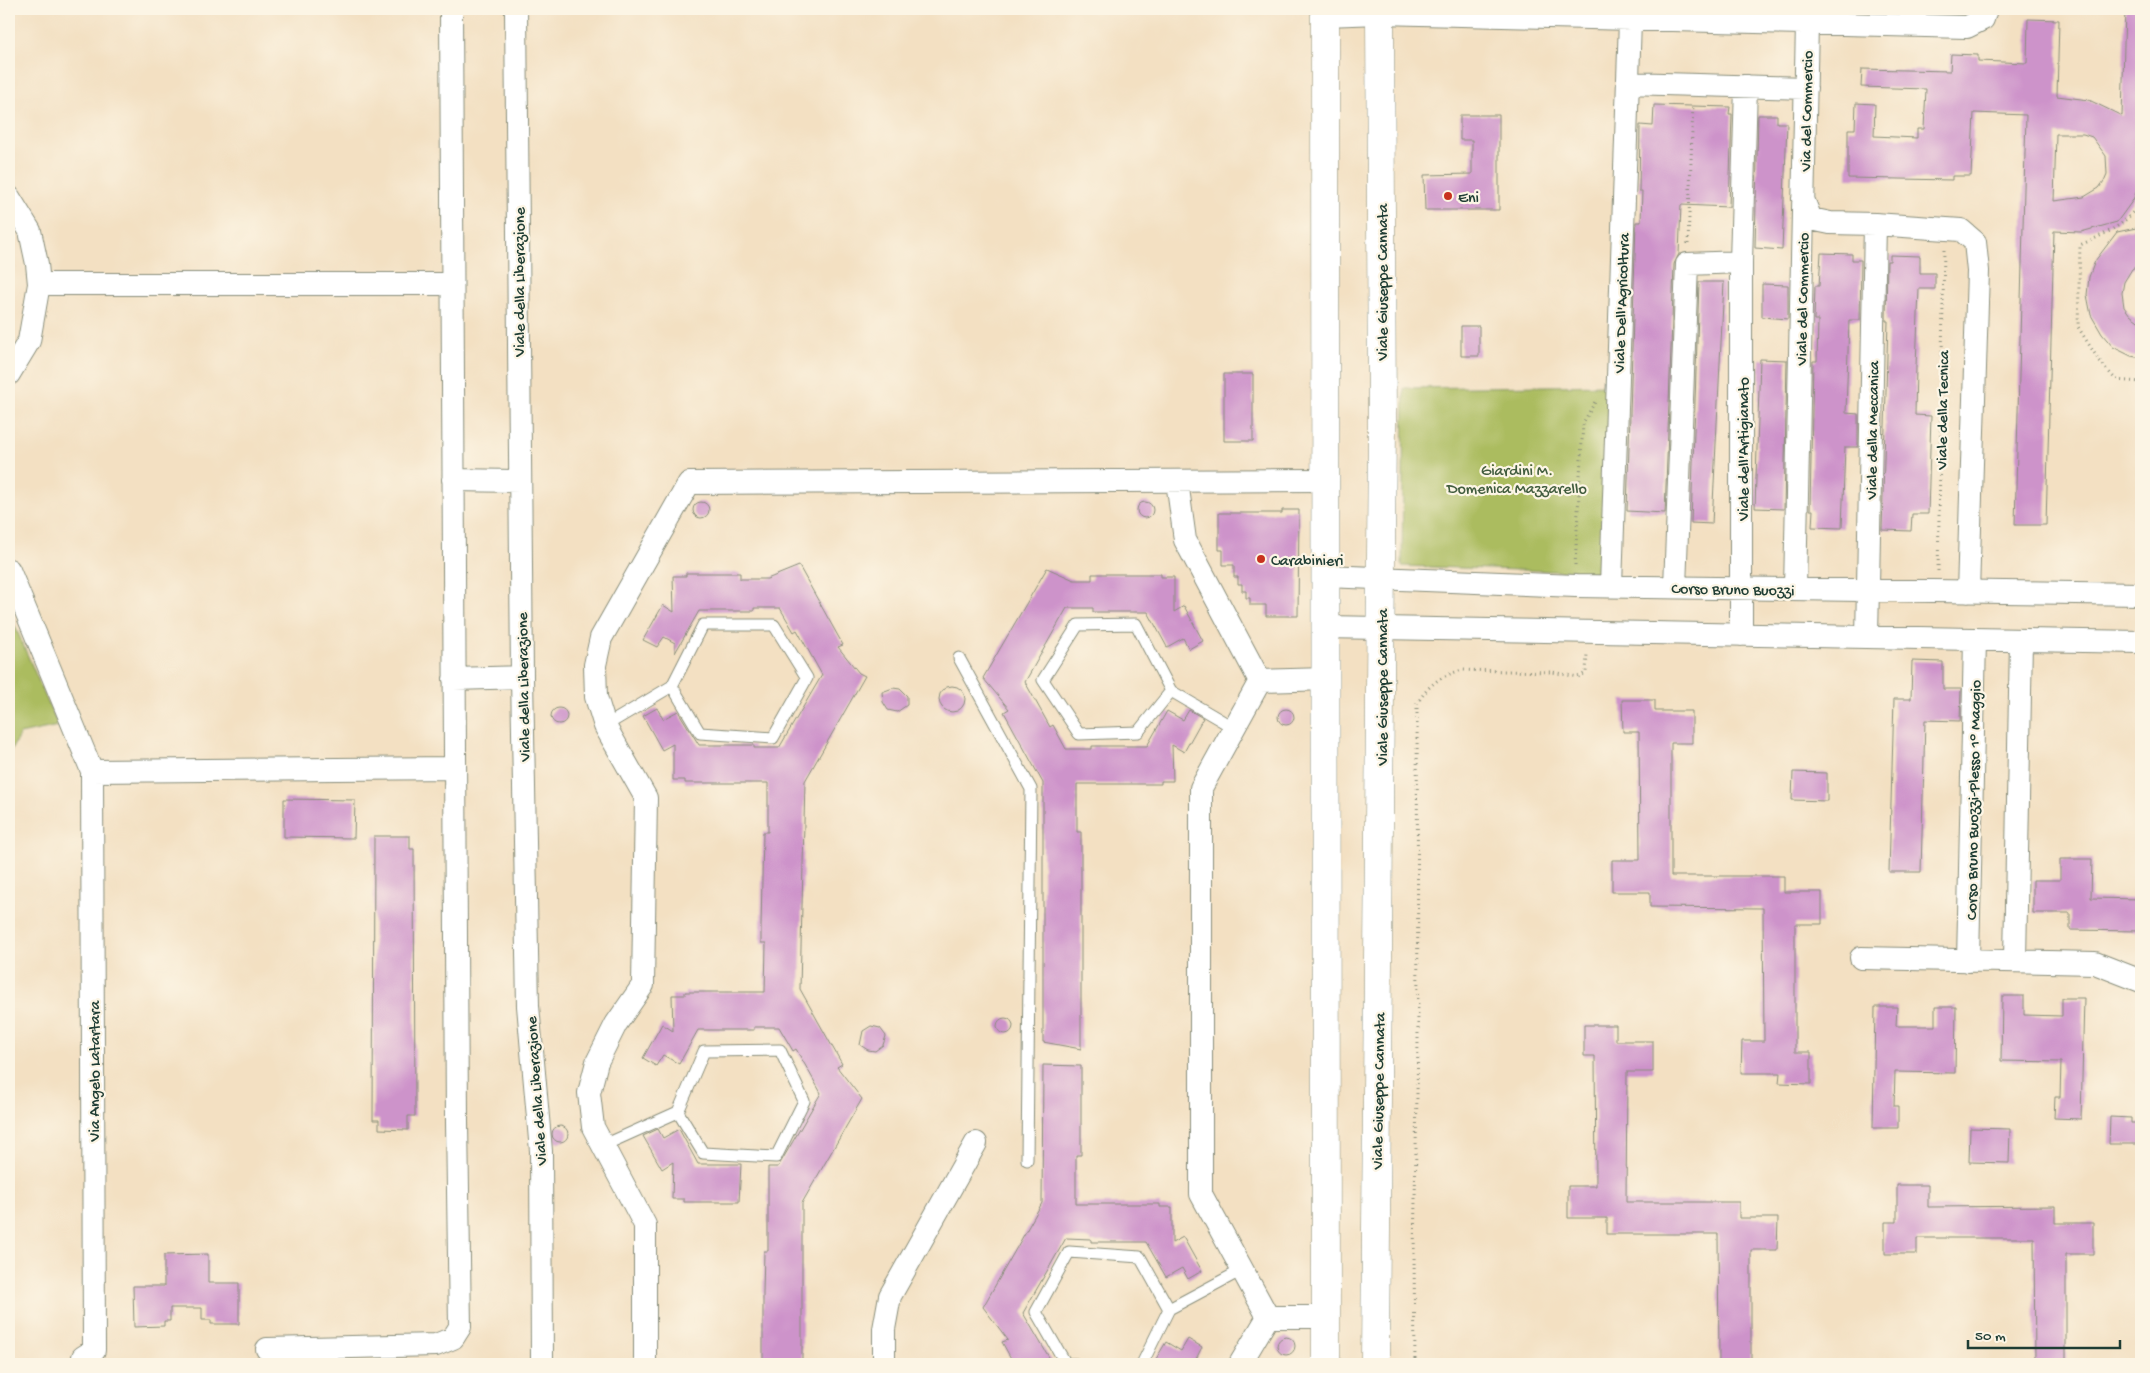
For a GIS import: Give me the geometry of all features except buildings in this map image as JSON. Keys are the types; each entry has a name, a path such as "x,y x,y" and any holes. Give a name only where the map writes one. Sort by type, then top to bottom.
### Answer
{"street":[{"path":"267,1349 436,1345 453,1338 460,1327 454,679 451,9"},
{"name":"Viale della Liberazione","path":"516,9 522,678 528,1006 541,1151 542,1364"},
{"path":"1326,1364 1325,12 1531,13 1630,20 1968,27 1983,19 1986,9"},
{"name":"Viale Giuseppe Cannata","path":"1375,1364 1382,578 1380,11"},
{"name":"Viale Dell'Agricoltura","path":"1611,586 1630,20"},
{"name":"Via del Commercio","path":"1802,199 1807,24"},
{"path":"1628,83 1806,88"},
{"name":"Viale dell'Artigianato","path":"1741,635 1742,262 1746,86"},
{"path":"9,197 30,231 38,274 29,341 9,374"},
{"name":"Viale del Commercio","path":"1802,199 1811,218 1830,223 1961,230 1975,242"},
{"name":"Viale del Commercio","path":"1795,589 1802,199"},
{"name":"Viale della Meccanica","path":"1867,637 1876,224"},
{"name":"Viale della Tecnica","path":"1968,592 1978,271 1975,242"},
{"path":"1675,587 1687,264 1742,262"},
{"path":"38,274 452,284"},
{"path":"453,480 520,481"},
{"path":"645,1364 645,1226 593,1126 589,1093 597,1062 616,1024 643,985 646,798 604,726 596,697 595,664 601,638 689,483 1325,480"},
{"path":"1177,481 1185,540 1260,681"},
{"path":"9,570 92,771 455,768"},
{"name":"Corso Bruno Buozzi","path":"1325,576 1576,586 2141,594"},
{"path":"1325,628 2141,642"},
{"name":"Corso Bruno Buozzi-Plesso 1° Maggio","path":"1968,961 1975,639"},
{"path":"2015,960 2021,640"},
{"path":"454,679 522,678"},
{"path":"1260,681 1326,679"},
{"path":"1260,681 1201,788 1201,1194 1268,1317"},
{"name":"Via Angelo Latartara","path":"82,1364 83,1357 94,1350 92,771"},
{"path":"1861,958 2095,963 2141,981"},
{"path":"884,1364 884,1329 890,1296 976,1143"},
{"path":"1268,1317 1326,1317"},
{"path":"1240,1364 1268,1317"}],"lane":[{"path":"1171,691 1138,732 1079,734 1043,680 1078,625 1136,624 1171,691 1234,728"},
{"path":"604,726 672,686 703,625 774,625 807,678 773,738 700,733 672,686"},
{"path":"959,658 1031,789 1027,1160"},
{"path":"602,1146 678,1112 704,1052 780,1050 804,1101 776,1157 703,1153 678,1112"},
{"path":"1076,1364 1066,1364 1036,1312 1070,1252 1140,1257 1169,1309"},
{"path":"1142,1364 1169,1309 1242,1270"}],"path":[{"path":"1687,264 1694,85"},
{"path":"2141,200 2134,213 2110,232 2080,245 2078,326 2098,359 2116,380 2141,382"},
{"name":"Viale della Tecnica","path":"1937,591 1945,229"},
{"path":"1576,586 1582,445"},
{"path":"1415,1364 1417,704 1424,691 1435,680 1449,673 1463,670 1552,672 1578,678 1586,673 1588,658 1583,632"}],"green space":[{"name":"Giardini M. Domenica Mazzarello","path":"1613,385 1606,573 1402,566 1404,388"},
{"path":"9,612 58,726 20,734 9,754"}],"place":[{"name":"Eni","path":"1448,196"},
{"name":"Carabinieri","path":"1261,559"}]}
